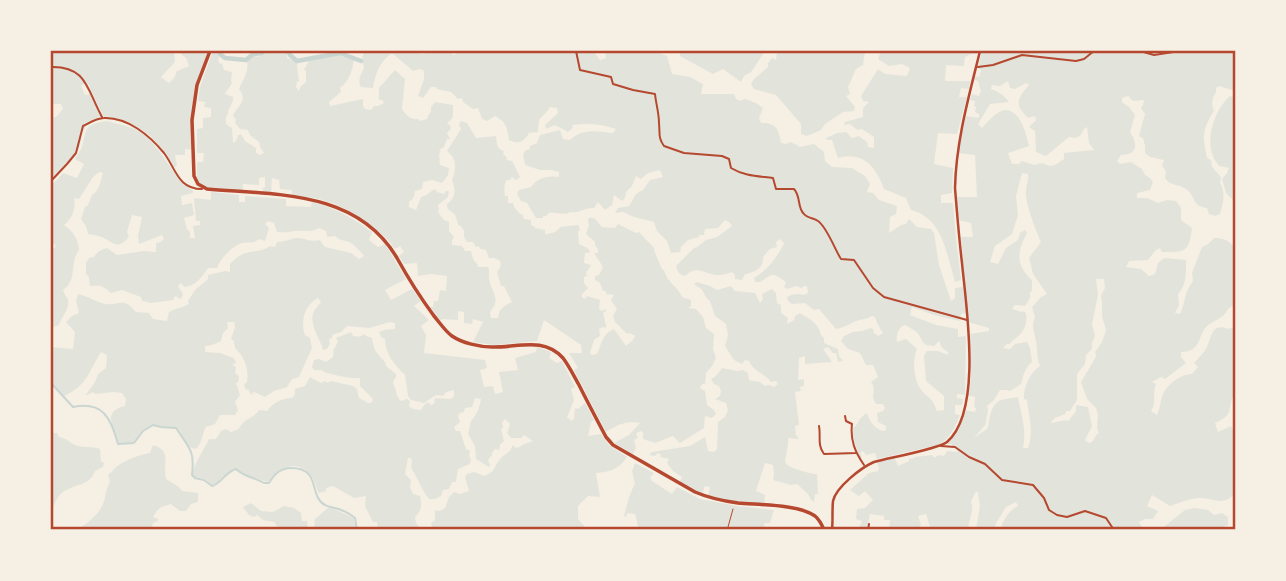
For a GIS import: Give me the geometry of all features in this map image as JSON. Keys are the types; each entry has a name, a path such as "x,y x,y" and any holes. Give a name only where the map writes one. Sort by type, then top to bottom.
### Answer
{"main road":[{"path":"210,51 197,85 192,120 194,176 198,184 206,189 301,197 328,203 347,211 383,237 416,291 452,336 494,348 540,344 561,356 612,445 695,492 735,502 809,513 819,520 824,530"}],"street":[{"path":"576,51 580,70 611,77 613,84 655,94 659,134 664,146 684,153 722,156 729,159 730,168 735,171 773,178 776,189 794,189 798,193 801,211 805,216 818,220 841,259 853,260 873,288 884,297 968,320"},
{"path":"832,530 835,497 865,466 945,444 954,434 964,413 969,342 955,174 959,139 981,51"},
{"path":"977,66 993,65 1022,55 1076,61 1094,51"},
{"path":"1140,51 1154,55 1180,51"},
{"path":"51,67 65,67 80,76 102,118"},
{"path":"51,181 76,153 83,126 102,118 133,125 139,129 166,155 185,185 206,189"},
{"path":"845,416 846,421 852,424 851,437 856,453 865,466"},
{"path":"819,426 818,436 824,454 856,453"},
{"path":"940,445 955,447 985,464 1002,480 1033,485 1044,498 1049,510 1057,515 1067,517 1085,510 1107,518 1114,530"},
{"path":"868,530 869,524"}],"path":[{"path":"730,530 728,527 735,502"}],"shaded area":[{"path":"51,51 174,51 175,62 161,77 169,83 177,71 189,66 181,54 183,51 210,51 193,108 193,150 185,149 185,155 175,155 177,166 173,168 158,144 143,130 104,118 87,82 81,86 85,95 90,94 102,119 87,126 78,150 51,181 51,119 63,109 61,104 53,104 51,108"},
{"path":"213,51 221,51 218,61 222,63 224,70 232,72 232,83 225,94 233,97 226,124 232,128 233,143 241,134 260,155 264,153 259,142 248,130 240,129 233,115 243,99 239,89 246,72 247,60 253,55 258,57 265,51 287,51 287,58 297,61 299,81 296,87 299,91 306,82 304,70 309,60 338,55 354,60 348,79 340,88 341,92 329,102 330,106 363,99 365,109 371,110 384,103 379,100 379,88 395,70 405,79 402,109 410,118 420,121 427,119 435,102 453,105 453,117 447,124 451,129 447,133 450,139 447,139 444,147 439,150 440,165 449,168 448,175 442,183 432,180 423,182 422,189 415,191 409,207 416,210 421,197 435,189 444,194 449,191 448,197 438,205 438,212 449,222 449,231 454,237 452,245 471,251 478,267 488,267 495,299 490,312 491,318 498,318 502,308 512,302 504,286 501,286 497,272 501,266 500,261 489,258 486,250 476,247 473,242 467,242 455,215 447,207 454,194 452,180 455,167 453,157 447,151 461,129 461,121 467,123 476,138 496,136 498,147 504,151 503,155 507,160 512,161 520,177 507,180 504,187 505,196 508,196 508,203 513,203 524,219 531,220 531,225 535,228 545,230 545,234 560,227 578,225 579,244 590,251 585,253 584,263 591,265 584,277 588,288 582,297 600,300 599,309 606,311 603,313 606,328 599,329 600,336 594,340 590,353 592,355 597,354 605,336 614,329 626,346 635,336 627,334 615,322 613,316 617,309 611,300 614,295 606,294 595,280 603,267 594,253 598,253 595,242 586,234 588,220 594,218 602,227 615,228 618,224 639,232 654,248 662,269 682,297 691,300 691,306 688,308 696,309 703,317 706,328 714,334 713,349 716,358 706,373 705,384 700,388 705,391 707,405 716,414 712,418 705,416 704,428 680,443 673,436 655,443 643,439 641,431 636,433 638,438 634,440 636,448 633,454 614,443 629,435 640,423 623,424 606,432 574,370 578,368 569,353 582,353 581,345 544,320 537,341 494,345 473,342 483,322 473,319 472,324 464,323 464,312 458,311 458,320 440,321 430,307 433,307 434,301 438,301 440,290 446,291 447,276 418,276 417,263 404,264 399,256 404,252 400,246 395,249 381,234 352,213 325,201 292,196 292,190 280,189 279,180 272,178 271,194 262,194 265,177 259,178 259,185 243,184 242,192 205,187 197,178 197,162 203,162 204,153 197,153 197,129 203,128 203,118 211,117 211,108 204,107 205,102 198,101 200,87"},
{"path":"364,51 424,54 431,51 451,51 453,55 456,51 593,51 600,60 606,58 605,51 654,51 667,56 672,74 690,77 703,84 701,94 734,94 740,101 745,99 756,103 763,108 759,118 761,123 776,128 781,143 791,142 800,147 814,144 824,152 825,161 832,167 852,168 865,176 870,184 867,192 873,193 879,200 897,206 896,214 890,217 889,233 906,224 909,219 917,227 931,229 934,233 939,265 951,301 955,298 955,288 963,287 966,313 961,314 960,321 912,307 910,315 936,325 958,329 958,337 966,336 965,395 957,394 957,398 963,399 962,405 955,405 955,414 960,415 952,432 938,445 877,459 875,453 866,455 863,451 860,458 853,428 867,413 875,427 886,430 886,426 878,422 877,413 885,408 883,404 876,404 873,398 871,382 878,377 873,365 866,365 860,353 848,349 841,341 844,336 853,332 871,328 878,336 883,333 875,317 836,329 819,309 814,310 805,303 792,304 788,301 787,297 791,295 808,293 807,286 787,289 784,287 786,282 772,275 755,282 754,278 768,267 779,253 784,243 780,239 776,242 777,247 770,249 763,257 761,266 745,274 742,280 735,279 732,272 715,275 694,270 685,276 680,274 676,266 694,248 732,226 725,220 718,228 705,229 704,235 688,240 680,252 671,253 667,241 657,231 654,222 623,212 615,213 618,208 629,206 650,180 663,177 660,170 648,173 641,179 636,176 625,198 622,201 614,195 612,205 605,210 598,202 594,208 567,214 549,213 543,218 536,218 527,203 521,201 517,194 519,190 531,187 543,178 559,177 559,172 525,165 523,154 526,150 537,143 540,135 560,130 563,139 570,140 585,132 613,133 616,129 590,124 573,125 568,132 555,125 546,129 545,125 558,113 557,108 550,107 540,119 538,132 529,133 520,142 512,142 502,121 495,116 487,121 482,119 478,108 473,109 451,92 431,87 423,98 418,96 424,71 413,71 392,53 379,68 373,88 361,87 359,80 364,68","holes":["905,325 917,333 925,344 934,346 939,341 942,348 948,352 948,355 927,351 924,356 926,381 944,396 944,410 937,411 933,402 920,389 914,365 917,349 906,339 897,342 899,329"]},
{"path":"680,51 765,51 741,82 723,69 713,74 680,56"},
{"path":"777,51 865,51 863,65 856,69 848,87 850,94 846,96 855,107 854,111 843,112 825,124 821,130 807,136 801,134 801,124 776,95 754,89 751,84 768,67 772,58 776,60"},
{"path":"881,51 978,51 977,54 965,57 964,66 946,65 945,81 970,81 969,89 961,88 959,97 967,97 957,134 938,133 934,164 953,168 952,193 941,195 941,203 953,203 961,280 955,282 942,239 930,221 911,210 906,198 884,189 877,174 867,163 855,157 838,158 832,140 826,138 846,132 852,138 859,136 867,142 868,147 874,148 874,137 850,124 844,125 845,122 863,117 863,108 869,102 863,101 861,96 878,69 885,74 907,76 910,68 902,64 889,66 878,59"},
{"path":"982,51 1235,51 1235,91 1219,86 1216,88 1212,101 1214,111 1206,125 1204,136 1207,158 1221,177 1223,198 1220,214 1209,214 1207,208 1198,205 1186,189 1167,181 1166,171 1162,166 1164,160 1145,153 1143,138 1139,136 1145,114 1141,108 1144,100 1133,101 1128,96 1122,98 1122,102 1135,115 1130,132 1135,148 1127,155 1121,155 1117,161 1120,164 1131,162 1142,169 1153,182 1150,190 1137,193 1137,198 1147,198 1158,203 1176,201 1181,208 1181,220 1192,228 1187,247 1181,251 1162,252 1160,248 1148,260 1129,261 1126,267 1141,269 1149,276 1155,274 1158,263 1164,258 1186,260 1185,278 1178,294 1179,305 1175,313 1180,314 1202,247 1214,238 1220,238 1235,248 1235,304 1207,326 1195,347 1181,352 1186,363 1165,379 1161,377 1152,382 1156,384 1151,411 1157,415 1169,385 1180,377 1192,374 1198,367 1194,363 1206,349 1215,329 1229,329 1235,321 1235,393 1228,414 1215,423 1218,432 1231,426 1235,434 1235,493 1226,500 1198,498 1170,506 1152,495 1147,506 1158,511 1153,519 1139,522 1144,530 1001,530 1006,516 1018,506 1016,502 1006,507 995,525 996,530 973,530 976,529 980,506 976,491 971,502 969,530 931,530 926,514 918,516 921,525 918,530 889,530 890,520 884,520 884,516 870,514 867,530 858,530 862,521 856,519 857,509 865,508 873,500 865,491 859,496 850,490 869,473 878,471 877,462 894,457 898,466 909,461 909,458 932,455 934,458 938,455 944,456 947,451 957,452 958,448 946,444 954,435 965,410 975,412 975,397 968,395 971,378 970,334 989,331 989,328 968,322 961,237 973,237 971,223 958,220 957,197 977,197 975,155 957,153 966,116 979,118 979,114 975,112 975,101 970,100 972,94 979,96 981,91 978,81 974,80 975,76 979,77 981,70 978,68","holes":["1008,81 1010,88 1015,89 1026,83 1029,85 1020,97 1019,105 1028,118 1035,116 1036,120 1029,127 1035,131 1036,152 1046,156 1069,137 1080,136 1087,127 1089,143 1094,150 1064,153 1064,159 1050,166 1022,161 1012,164 1008,153 1029,146 1019,118 1011,111 1005,110 995,115 982,128 978,124 990,104 1009,102 991,89 992,85 1000,86","1022,173 1028,174 1027,203 1041,242 1029,258 1033,274 1047,294 1032,307 1040,366 1030,376 1024,395 1027,400 1031,436 1028,448 1023,448 1024,428 1018,397 997,402 992,409 988,428 974,438 986,424 987,406 1000,390 1010,391 1021,384 1026,369 1032,362 1027,342 1015,344 1010,349 1003,348 1024,330 1026,314 1024,311 1012,309 1015,305 1025,306 1032,291 1032,280 1023,269 1019,258 1027,233 1025,230 1020,233 1018,240 1006,248 998,264 990,262 995,246 1012,234 1018,215 1016,196","1096,279 1104,279 1105,288 1101,296 1106,330 1095,352 1096,356 1081,382 1087,399 1096,408 1098,415 1099,433 1089,443 1085,440 1092,426 1088,407 1076,405 1076,411 1068,421 1051,422 1070,411 1077,400 1077,374 1092,349 1095,336 1092,324 1098,295"]},
{"path":"1230,96 1235,98 1235,202 1226,193 1222,179 1229,168 1219,166 1213,157 1210,141 1216,116"},
{"path":"106,121 142,133 193,191 181,196 182,205 192,203 194,215 184,218 190,238 195,238 193,226 200,225 200,221 196,221 194,198 211,200 211,192 239,195 239,202 245,202 245,196 286,199 286,206 311,207 312,202 321,204 344,214 372,232 369,240 378,247 385,244 406,279 385,290 391,300 412,289 421,301 414,306 429,320 421,326 426,335 424,353 485,360 487,368 480,370 484,387 493,386 495,394 503,392 499,372 518,370 515,358 536,352 537,347 551,352 549,358 557,363 562,361 575,387 571,389 574,400 567,417 572,421 575,408 578,409 585,403 594,420 591,422 588,436 601,434 609,445 627,457 614,469 596,473 600,497 588,496 578,506 578,519 585,530 433,530 431,523 435,520 435,510 445,508 454,492 460,494 469,491 465,478 467,474 488,474 513,445 516,448 533,441 524,435 521,438 511,438 507,433 510,424 505,419 501,429 504,441 499,450 495,449 492,453 488,460 489,467 476,459 475,446 468,434 481,399 475,398 472,407 465,408 464,412 460,413 460,422 454,427 456,431 460,431 466,449 470,451 470,464 458,469 456,482 452,482 449,489 443,490 441,496 435,499 429,499 411,468 411,458 408,458 405,474 411,480 413,494 421,499 420,510 415,517 418,530 378,530 377,522 373,522 365,506 366,496 354,498 333,486 319,493 310,474 303,468 292,466 281,470 268,482 243,475 236,468 212,485 205,479 195,478 192,475 197,461 209,439 216,439 221,431 226,429 231,432 236,430 259,410 267,411 278,402 292,398 295,389 305,386 310,377 321,383 331,381 353,386 357,389 359,398 368,403 372,402 373,399 360,386 360,378 335,375 314,370 312,367 314,360 326,362 333,357 338,341 336,338 351,332 353,336 364,334 372,338 376,351 386,366 396,374 393,384 398,397 401,401 410,401 409,406 413,409 421,410 428,402 434,404 435,398 451,399 454,396 454,390 443,396 436,395 424,403 411,400 405,375 391,358 385,339 379,332 395,329 395,323 369,328 347,326 332,335 327,349 323,350 312,321 314,311 321,302 318,298 307,309 303,319 305,335 310,338 312,348 299,377 292,379 287,387 265,397 254,392 251,395 248,389 246,390 246,368 231,339 234,322 227,322 228,328 221,341 205,346 205,352 234,358 236,363 232,365 236,367 235,373 239,376 235,384 240,395 235,402 238,410 235,415 220,415 215,424 206,427 195,449 187,446 176,428 153,425 143,431 134,443 118,444 111,416 125,406 126,399 122,393 93,392 85,396 98,374 106,368 107,355 101,352 83,383 64,396 51,383 51,347 73,349 75,332 66,322 79,313 76,301 78,294 105,304 128,304 136,312 149,313 153,319 167,321 169,312 189,304 188,301 195,290 208,279 208,275 230,272 230,264 239,256 270,246 275,247 277,242 296,238 320,240 325,247 351,253 359,259 364,256 349,242 335,236 327,237 326,231 319,228 310,231 277,232 274,223 268,221 265,224 269,228 265,241 259,239 238,245 227,253 217,268 208,268 195,283 184,287 181,283 178,286 183,294 181,299 175,296 173,300 151,303 122,290 111,293 102,286 90,286 86,274 89,258 107,248 117,255 156,252 156,243 164,239 162,235 139,244 142,217 132,215 127,232 129,237 121,244 88,234 81,219 85,207 99,186 103,173 99,172 79,199 74,198 73,213 64,225 75,236 79,250 68,286 63,290 68,307 59,325 51,328 51,249 56,247 51,239 51,186 63,173 77,178 84,164 75,159 87,129 91,125"},
{"path":"697,282 717,290 731,286 735,291 755,293 760,303 762,294 772,289 776,293 777,303 781,305 781,313 788,318 787,324 800,313 816,324 824,343 838,349 843,361 838,362 836,353 828,347 823,349 832,362 805,364 805,356 799,358 798,380 804,379 804,386 800,387 801,391 795,392 799,425 795,426 799,439 788,438 785,462 794,468 817,474 818,494 815,494 814,502 797,484 773,480 773,465 765,463 756,491 765,495 764,506 708,497 710,487 705,486 702,495 679,483 682,477 667,463 669,459 660,457 658,453 655,456 649,455 652,452 690,446 705,437 708,451 714,452 717,449 718,422 725,417 728,410 726,403 715,399 720,396 721,391 711,379 722,368 743,370 748,373 749,380 765,386 774,387 778,384 776,381 771,382 749,361 745,360 742,364 734,360 725,346 728,335 726,324 715,316 710,301 694,284"},
{"path":"51,429 59,437 75,445 100,449 101,461 104,463 89,479 61,494 51,512"},
{"path":"153,445 165,454 166,479 182,491 198,493 198,502 191,504 186,511 180,511 171,504 160,508 153,517 158,521 153,523 151,530 77,530 101,509 110,481 108,475 123,462 150,453"},
{"path":"635,463 654,473 650,478 652,481 672,494 677,487 700,499 774,510 770,523 764,523 765,530 639,530 635,514 624,516 635,484 632,471"},
{"path":"251,503 261,511 273,512 284,506 294,508 301,513 302,521 307,521 308,530 280,530 274,522 263,520 257,515 249,515 243,507"},
{"path":"329,507 354,518 356,530 313,530 314,520"},
{"path":"1185,510 1208,510 1214,515 1222,513 1228,517 1228,525 1216,530 1160,530"}],"waterway":[{"path":"221,51 220,54 225,58 246,60 253,54 264,51"},
{"path":"288,51 297,61 340,53 361,61"},
{"path":"51,383 73,407 99,409 109,419 118,444 134,443 143,431 153,425 176,428 192,454 192,475 212,486 236,469 264,483 269,483 284,469 301,469 311,477 320,501 353,516 357,530"}]}
